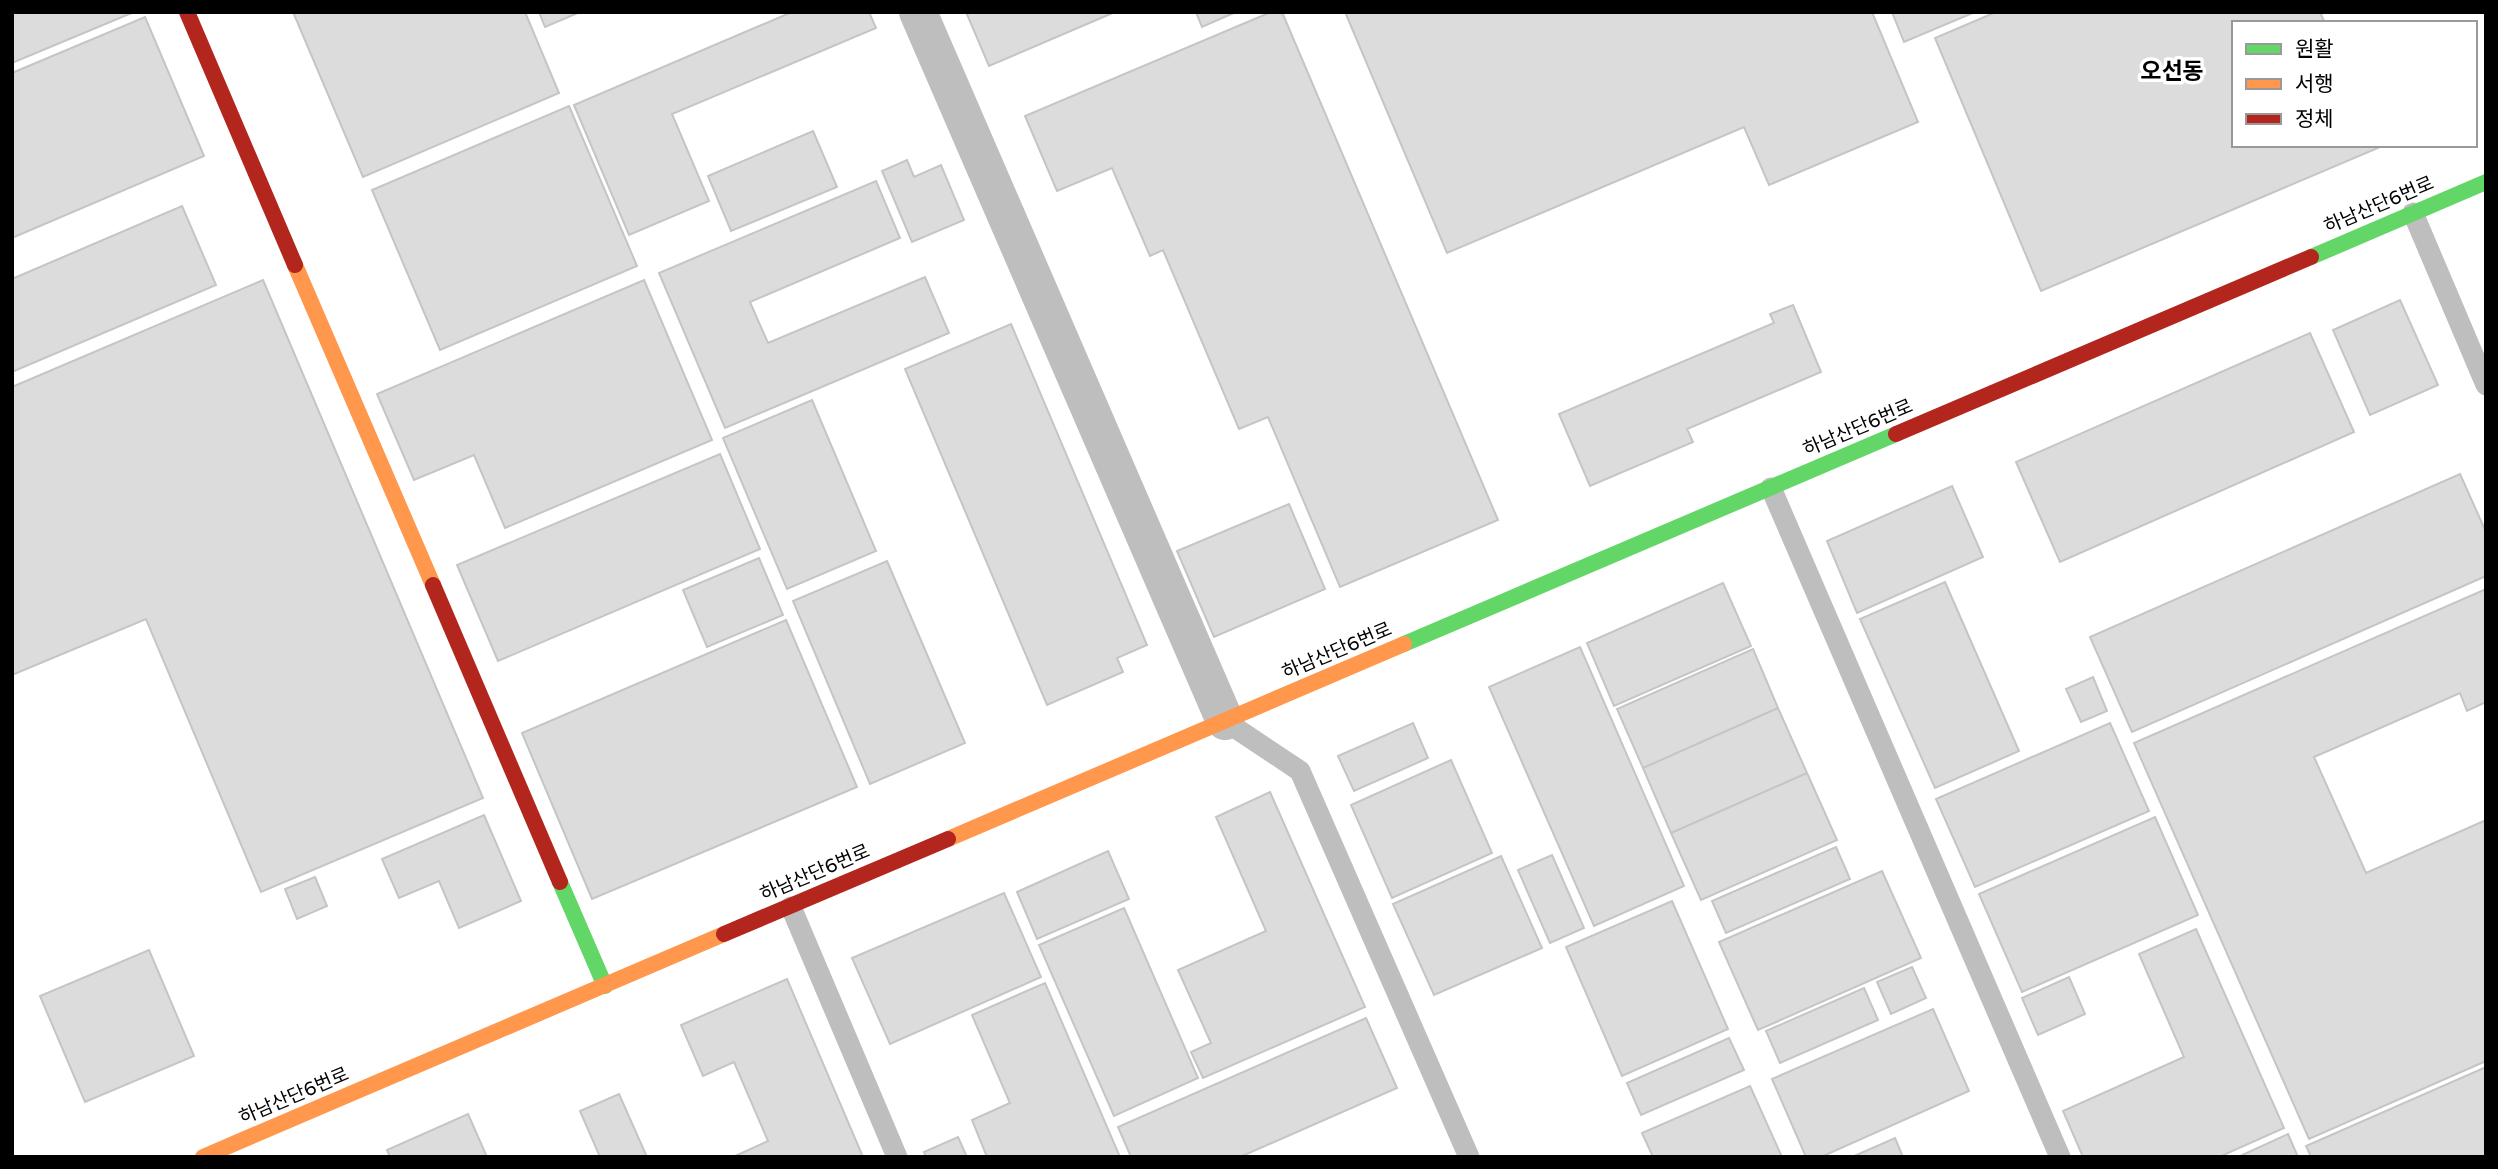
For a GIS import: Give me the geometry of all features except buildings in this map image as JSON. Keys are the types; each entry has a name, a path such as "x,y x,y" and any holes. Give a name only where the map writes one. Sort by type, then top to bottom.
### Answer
{"street":[{"path":"187,12 605,986"},
{"path":"918,12 1225,721"},
{"name":"하남산단6번로","path":"204,1157 2486,182"}],"lane":[{"path":"2413,213 2486,385"},
{"path":"1771,488 2060,1157"},
{"path":"1225,721 1300,771 1469,1157"},
{"path":"791,907 897,1157"}],"traffic: fast":[{"path":"2311,257 2486,182"},
{"path":"1404,644 1896,434"},
{"path":"560,882 605,986"}],"traffic: slow":[{"path":"295,265 433,585"},
{"path":"948,839 1404,644"},
{"path":"203,1157 724,934"}],"traffic: jam":[{"path":"187,12 295,265"},
{"path":"1896,434 2311,257"},
{"path":"433,585 560,882"},
{"path":"724,934 948,839"}],"district":[{"name":"오선동","path":"2172,72"}]}
